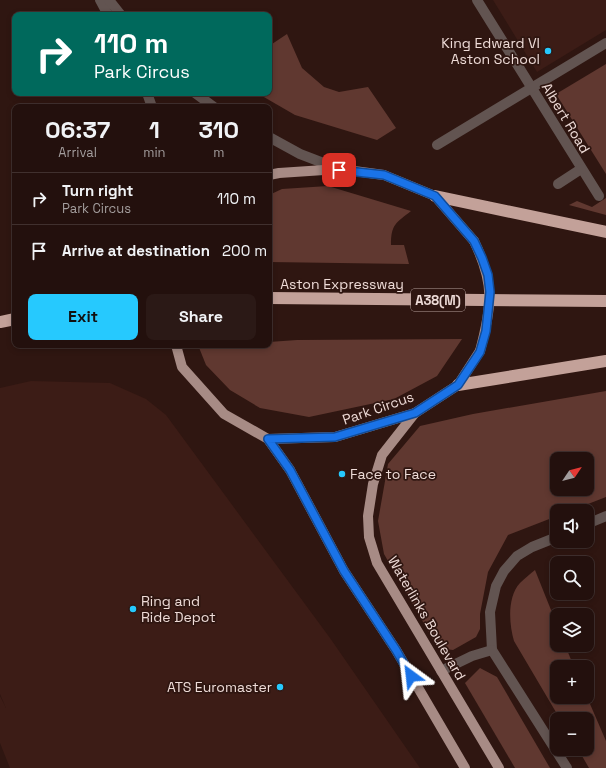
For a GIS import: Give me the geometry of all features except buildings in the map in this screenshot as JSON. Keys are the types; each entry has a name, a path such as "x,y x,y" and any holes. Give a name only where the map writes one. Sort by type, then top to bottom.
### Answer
{"highway":[{"path":"435,196 606,232"},
{"name":"Aston Expressway","path":"272,298 606,301"},
{"path":"0,322 12,320"},
{"path":"458,385 606,361"}],"main road":[{"name":"Park Circus","path":"268,439 335,437 415,413 458,385 480,352 486,331 490,292 488,275 474,241 435,196 384,175 339,170 272,174"},
{"path":"177,348 182,367 224,414 268,439 290,470 344,571 396,650 465,768"},
{"name":"Waterlinks Boulevard","path":"415,413 382,455 373,484 368,516 369,537 377,563 499,768"}],"street":[{"path":"100,0 106,12"},
{"path":"109,0 119,12"},
{"name":"Albert Road","path":"477,0 599,196"},
{"path":"437,145 606,43"},
{"path":"199,96 210,104"},
{"path":"272,139 300,154 339,170"},
{"name":"Albert Road","path":"558,184 581,169"},
{"path":"594,521 606,516"},
{"path":"550,539 517,556 504,571 496,586 490,612 492,650 567,768"},
{"path":"441,671 472,656 492,650"}],"shaded area":[{"name":"King Edward VI Aston School","path":"493,0 606,0 606,30 537,72"},
{"path":"287,34 302,68 324,87 339,92 368,87 396,128 377,140 295,115 262,96 272,96 272,44"},
{"path":"606,64 606,174 556,94"},
{"path":"328,186 411,211 395,225 391,238 391,245 404,245 409,264 272,262 272,194 282,189"},
{"path":"606,198 606,215 569,205 577,201 592,207"},
{"path":"462,339 437,376 394,399 309,417 260,408 230,390 206,365 199,348 272,348 272,342 297,340"},
{"path":"31,381 110,383 146,399 166,415 330,638 420,768 10,768 0,743 0,696 6,708 0,694 0,388"},
{"path":"606,391 606,497 588,504 550,504 550,519 508,535 488,572 480,614 480,629 476,637 453,650 438,648 384,554 378,521 388,464 420,426 473,414"},
{"path":"535,570 550,608 550,652 568,652 571,660 550,660 550,702 514,641 510,611 513,596 520,583"},
{"path":"480,668 497,677 550,768 515,768 465,683"},
{"path":"551,704 590,704 593,712 556,712"},
{"path":"594,713 606,741 606,768 589,768 582,756 594,756"}],"place":[{"name":"King Edward VI Aston School","path":"548,51"},
{"name":"Face to Face","path":"342,474"},
{"name":"Ring and Ride Depot","path":"133,609"},
{"name":"ATS Euromaster","path":"280,687"}],"route":[{"path":"339,170 384,175 435,196 474,241 488,275 490,292 486,331 480,352 458,385 415,413 335,437 268,439 290,470 344,571 396,650 411,676"}]}
